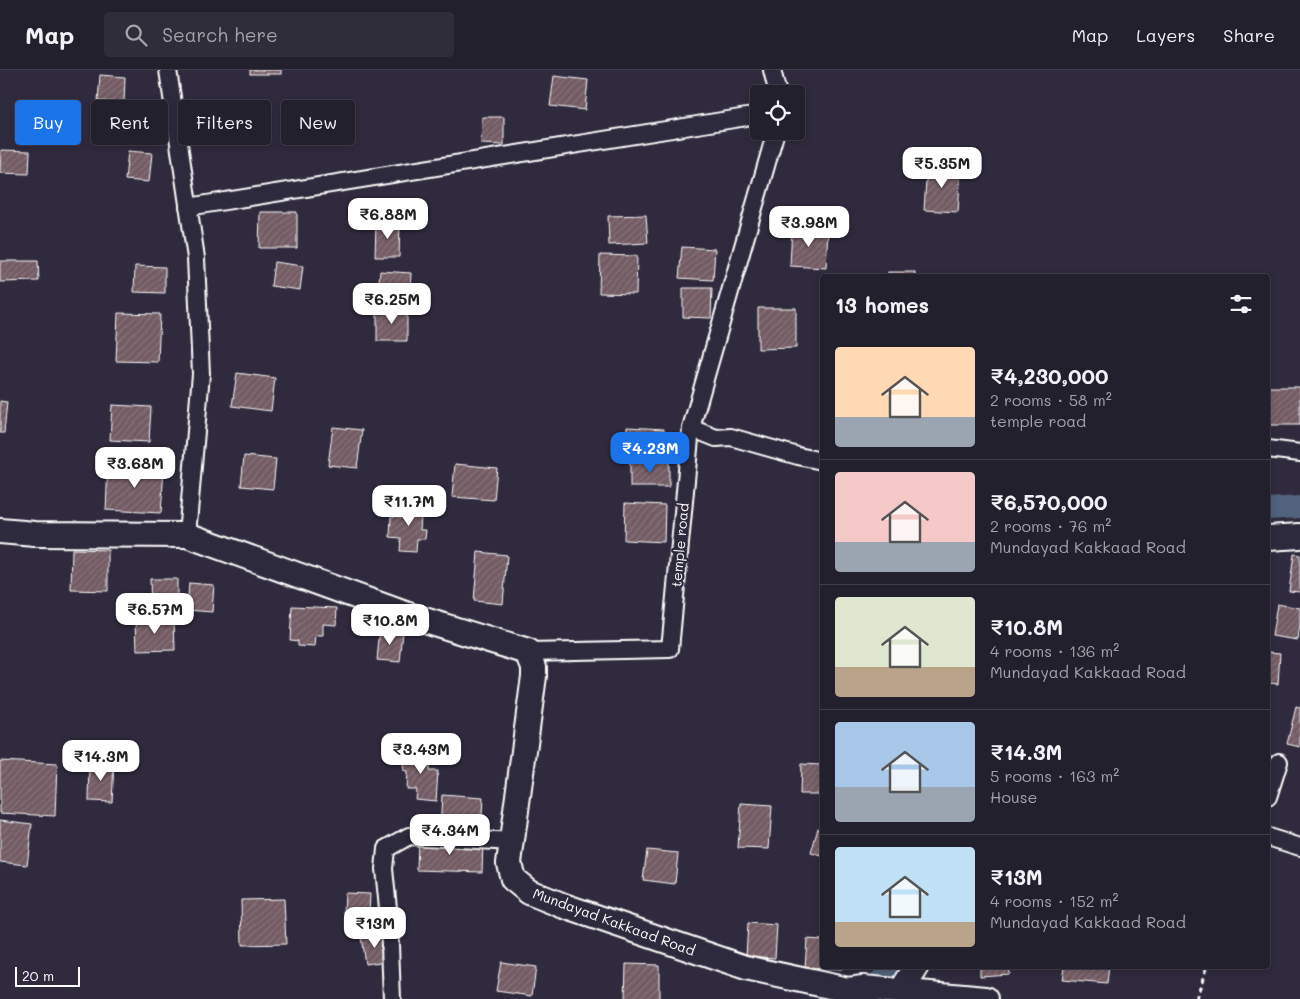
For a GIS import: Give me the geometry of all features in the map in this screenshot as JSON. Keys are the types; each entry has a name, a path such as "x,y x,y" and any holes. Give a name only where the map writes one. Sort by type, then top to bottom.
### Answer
{"main road":[{"path":"0,531 34,534 187,535 408,614 528,652"},
{"path":"1270,538 1300,536"},
{"name":"Mundayad Kakkaad Road","path":"528,652 534,667 534,676 509,863 514,879 529,892 564,906 746,968 849,992 895,994"},
{"path":"895,994 915,969"},
{"path":"895,994 986,999"}],"street":[{"path":"168,70 196,258 201,374 187,535"},
{"path":"772,70 776,85"},
{"path":"188,207 750,116"},
{"name":"temple road","path":"528,652 670,649 691,428 773,140"},
{"path":"691,428 716,438 731,437 820,461"},
{"path":"1270,449 1300,453"},
{"path":"1270,791 1279,762"},
{"path":"392,999 389,918 384,869 386,849 409,836 512,842"},
{"path":"1270,838 1300,847"}],"path":[{"path":"1196,999 1206,969"}],"building":[{"path":"250,70 281,70 281,74 250,74"},
{"path":"100,75 125,77 124,100 98,100"},
{"path":"554,76 588,80 585,110 550,106"},
{"path":"482,117 504,117 504,145 481,144"},
{"path":"1,150 30,151 29,174 0,173"},
{"path":"128,151 152,153 149,182 125,180"},
{"path":"927,165 961,168 958,212 924,210"},
{"path":"260,212 297,212 297,248 259,248"},
{"path":"646,215 648,243 609,245 608,216"},
{"path":"376,223 400,223 399,257 375,257"},
{"path":"792,227 828,229 826,268 790,266"},
{"path":"682,247 715,249 713,280 679,278"},
{"path":"600,255 637,256 636,294 599,293"},
{"path":"0,261 38,261 39,281 0,282"},
{"path":"274,262 303,266 300,290 271,286"},
{"path":"135,266 165,267 165,293 134,292"},
{"path":"380,271 411,273 410,294 378,292"},
{"path":"888,272 915,272 915,274 888,274"},
{"path":"683,288 712,288 711,318 683,317"},
{"path":"758,308 796,308 796,348 758,349"},
{"path":"377,309 407,309 407,341 377,341"},
{"path":"118,313 160,314 158,362 116,361"},
{"path":"237,373 275,378 271,411 232,406"},
{"path":"1270,387 1300,387 1300,425 1270,425"},
{"path":"0,401 7,402 4,433 0,433"},
{"path":"112,405 151,407 149,442 110,440"},
{"path":"333,427 362,430 357,468 328,465"},
{"path":"627,427 664,429 663,454 625,452"},
{"path":"244,456 276,459 273,489 241,486"},
{"path":"630,462 669,462 669,487 630,487"},
{"path":"455,464 497,468 494,500 452,497"},
{"path":"108,466 164,469 161,513 106,510"},
{"path":"625,503 665,505 664,542 624,540"},
{"path":"403,504 427,505 426,517 421,517 420,530 426,530 425,539 417,539 416,552 400,551 401,538 390,537 391,516 402,517"},
{"path":"72,549 108,550 108,591 71,590"},
{"path":"478,552 507,555 503,604 474,601"},
{"path":"1294,554 1300,555 1300,592 1289,591"},
{"path":"150,579 177,579 177,611 151,611"},
{"path":"189,583 214,585 212,612 187,610"},
{"path":"1277,604 1300,608 1298,640 1272,636"},
{"path":"292,606 337,608 336,625 323,624 323,636 316,636 315,647 298,646 298,641 290,640"},
{"path":"136,619 174,619 175,650 137,651"},
{"path":"380,629 403,632 400,662 377,660"},
{"path":"1270,652 1280,653 1278,684 1270,683"},
{"path":"1296,707 1300,708 1300,747 1287,744"},
{"path":"404,751 430,752 429,771 438,771 436,801 415,799 416,789 406,789 407,772 403,771"},
{"path":"0,761 57,764 55,816 0,813"},
{"path":"90,762 114,762 112,802 89,801"},
{"path":"801,764 820,765 820,794 800,794"},
{"path":"442,795 483,798 481,833 440,831"},
{"path":"741,804 772,806 769,849 738,848"},
{"path":"0,820 32,824 27,865 0,862"},
{"path":"818,828 820,828 820,855 811,853"},
{"path":"418,840 483,842 482,872 417,870"},
{"path":"647,850 678,853 675,884 643,880"},
{"path":"345,893 370,894 369,915 344,914"},
{"path":"284,899 286,944 242,945 241,900"},
{"path":"748,923 777,925 775,958 746,956"},
{"path":"384,933 389,961 365,964 361,937"},
{"path":"807,939 820,940 820,969 805,968"},
{"path":"501,962 536,967 532,996 496,991"},
{"path":"626,964 659,965 659,999 625,999"},
{"path":"980,969 1008,969 1009,974 980,976"},
{"path":"1064,969 1109,969 1107,984 1062,980"}],"waterway":[{"path":"1270,509 1300,507"},
{"path":"863,999 892,969"}]}
